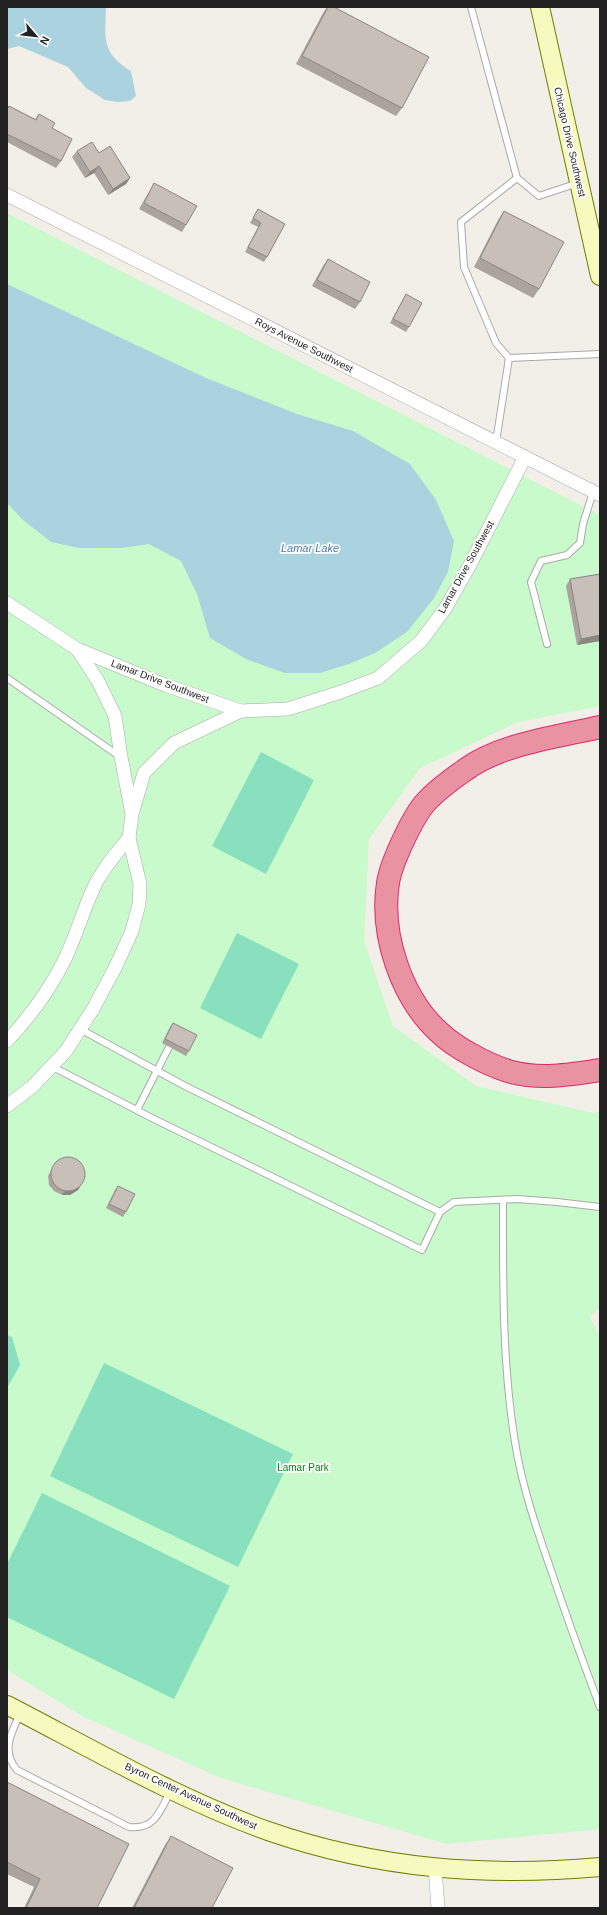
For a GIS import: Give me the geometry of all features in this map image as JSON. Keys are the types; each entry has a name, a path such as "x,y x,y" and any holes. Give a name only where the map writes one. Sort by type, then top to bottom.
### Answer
{"highway":[{"path":"600,727 496,752 465,769 426,802 402,842 388,882 387,927 397,967 417,1006 440,1033 472,1055 508,1071 552,1077 600,1070"}],"main road":[{"name":"Chicago Drive Southwest","path":"540,7 600,276"},
{"name":"Byron Center Avenue Southwest","path":"14,1709 171,1788 240,1820 295,1840 388,1862 435,1868 504,1872 600,1867"}],"street":[{"name":"Roys Avenue Southwest","path":"7,195 597,494"},
{"name":"Lamar Drive Southwest","path":"7,603 77,649 165,685 241,711 288,709 378,678 421,641 445,609 471,563 525,457"},
{"name":"Lamar Drive Southwest","path":"7,1106 33,1086 66,1051 115,968 132,931 139,904 140,884 129,838 132,814 115,716 98,681 77,649"},
{"path":"132,814 144,773 174,743 241,711"},
{"path":"7,1041 24,1023 47,990 65,958 96,883 110,861 129,838"},
{"path":"435,1868 438,1908"}],"lane":[{"path":"471,7 517,178 539,196 579,182"},
{"path":"517,178 461,222 464,267 496,344 509,358 600,354"},
{"path":"496,442 509,358"},
{"path":"547,644 531,582 541,561 567,555 580,543 583,524 597,494"},
{"path":"7,678 121,757"},
{"path":"80,1029 156,1071 440,1212"},
{"path":"137,1110 169,1047"},
{"path":"51,1066 137,1110 422,1250 440,1212 454,1202 503,1200 557,1202 600,1207"},
{"path":"503,1200 508,1394 516,1448 523,1482 535,1524 600,1707"},
{"path":"14,1709 8,1741 8,1754 12,1764 17,1770 130,1828 143,1827 155,1819 171,1788"}],"green space":[{"name":"Lamar Park","path":"7,213 600,515 600,706 518,722 420,768 369,839 364,941 393,1026 476,1086 593,1113 600,1111 600,1307 590,1317 600,1336 600,1829 447,1844 221,1778 84,1717 7,1670"},
{"path":"261,752 314,780 266,874 212,846"},
{"path":"237,933 299,964 261,1039 200,1008"},
{"path":"7,1335 12,1337 20,1365 7,1388"},
{"path":"104,1363 293,1454 238,1567 50,1476"},
{"path":"42,1493 230,1586 174,1699 7,1617 7,1564"}],"water":[{"path":"7,7 106,7 105,28 107,44 114,58 131,71 136,96 130,101 118,102 105,100 86,88 68,67 19,46 7,49"},
{"name":"Lamar Lake","path":"7,284 206,378 297,414 353,431 410,464 436,500 454,541 448,572 434,598 407,632 375,653 349,664 320,673 285,673 248,660 210,638 197,594 181,561 149,544 122,548 79,548 51,542 23,520 7,503"}],"building":[{"path":"328,7 334,7 429,57 402,108 302,56"},
{"path":"9,106 36,120 39,114 55,123 52,128 72,139 61,161 7,134 7,110"},
{"path":"92,142 99,153 110,146 130,178 113,189 99,166 90,172 77,151"},
{"path":"154,183 197,206 186,225 144,203"},
{"path":"258,209 285,224 267,257 248,247 261,223 253,218"},
{"path":"504,211 564,242 539,289 480,258"},
{"path":"328,259 370,282 360,302 317,280"},
{"path":"406,294 422,303 409,327 393,319"},
{"path":"600,574 600,635 581,639 570,579"},
{"path":"173,1023 197,1035 189,1051 165,1039"},
{"path":"68,1157 80,1162 85,1174 80,1186 68,1191 56,1186 51,1174 56,1162"},
{"path":"118,1186 135,1194 126,1212 109,1204"},
{"path":"7,1782 129,1844 97,1908 26,1908 40,1879 7,1862"},
{"path":"171,1836 233,1868 212,1908 134,1908"}]}
